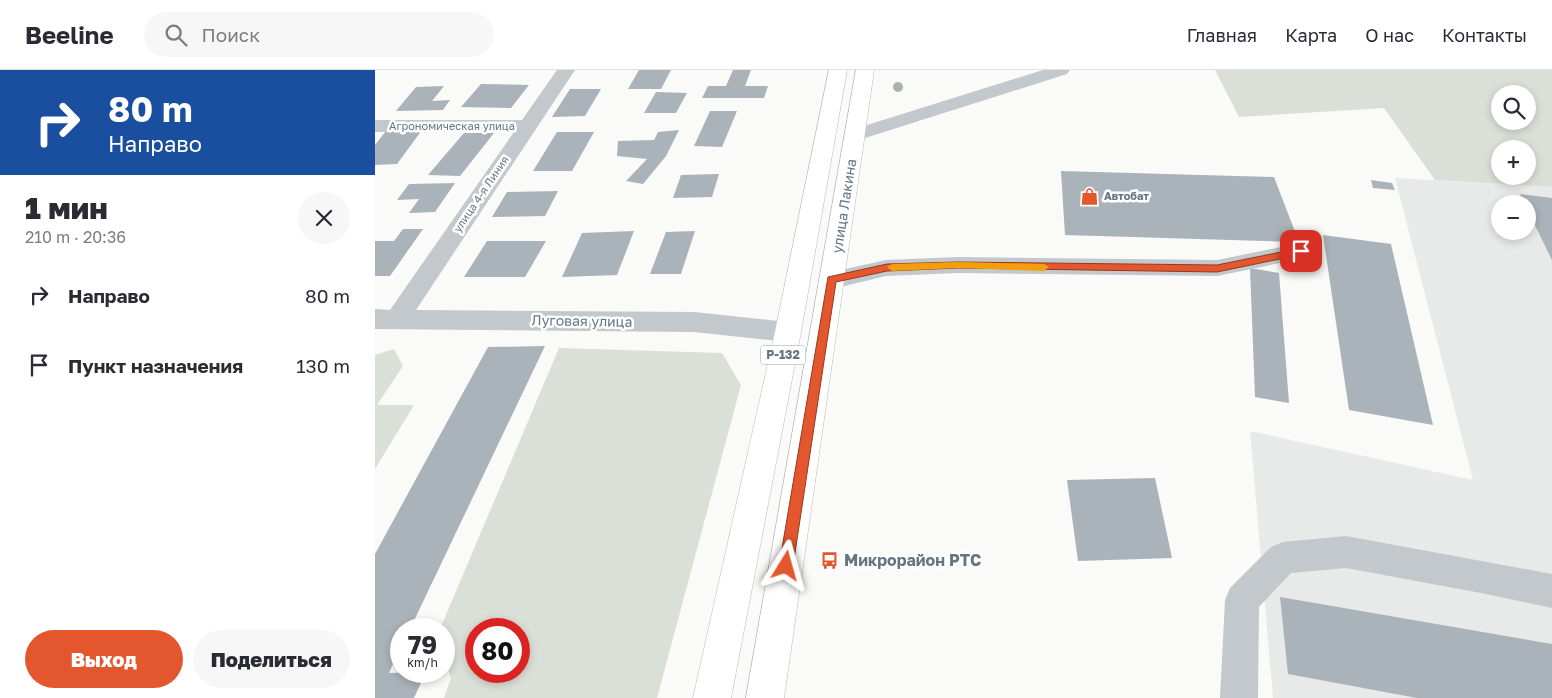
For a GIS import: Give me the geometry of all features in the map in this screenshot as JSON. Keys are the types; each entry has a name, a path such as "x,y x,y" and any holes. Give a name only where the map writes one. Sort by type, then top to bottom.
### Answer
{"highway":[{"name":"Р-132","path":"712,698 788,332 838,70"},
{"name":"улица Лакина","path":"765,698 865,70"}],"street":[{"name":"улица 4-я Линия","path":"386,319 528,126 566,70"},
{"path":"855,135 1061,70"},
{"name":"Агрономическая улица","path":"375,126 528,126"},
{"path":"832,280 887,268 958,265 1217,268 1301,251"},
{"name":"Луговая улица","path":"386,319 694,322 788,332"},
{"path":"1239,698 1242,600 1283,558 1346,552 1481,576 1552,591"}],"shaded area":[{"path":"1215,70 1552,70 1552,187 1519,185 1536,185 1536,140 1491,140 1491,183 1435,180 1384,108 1239,117"},
{"path":"1395,178 1552,187 1552,698 1273,698 1250,431 1473,480"},
{"path":"559,348 722,353 741,385 657,698 444,698 449,683 455,683 455,618 445,618"},
{"path":"394,349 403,366 377,405 414,405 375,469 375,355"}],"building":[{"path":"639,70 671,70 661,89 628,89"},
{"path":"733,70 751,70 745,86 768,86 764,98 702,98 708,86 726,86"},
{"path":"481,84 529,85 511,108 461,107"},
{"path":"444,86 432,101 450,100 443,110 396,111 416,87"},
{"path":"570,89 601,89 585,116 552,117"},
{"path":"656,92 687,93 676,113 644,113"},
{"path":"710,111 737,111 722,147 694,146"},
{"path":"422,130 397,164 375,165 375,145 386,131"},
{"path":"679,130 666,156 643,184 626,181 647,159 617,156 618,141 654,140 658,132"},
{"path":"557,132 594,132 572,171 533,171"},
{"path":"464,133 494,133 460,176 428,175"},
{"path":"1061,171 1274,177 1299,242 1065,235"},
{"path":"719,174 712,197 673,198 681,175"},
{"path":"1371,180 1392,183 1395,190 1373,188"},
{"path":"455,183 435,212 409,213 419,199 397,200 409,184"},
{"path":"558,191 545,216 492,217 507,192"},
{"path":"1536,196 1552,198 1552,260 1536,227"},
{"path":"403,229 423,229 390,276 375,276 375,241 394,241"},
{"path":"634,231 617,275 562,277 582,233"},
{"path":"695,231 681,274 650,274 666,232"},
{"path":"1323,235 1391,244 1433,425 1349,410"},
{"path":"487,241 546,241 525,277 464,277"},
{"path":"1250,268 1279,273 1289,403 1255,397"},
{"path":"545,346 415,618 390,618 390,683 421,683 414,698 375,698 375,554 488,347"},
{"path":"1155,478 1172,558 1078,561 1067,480"},
{"path":"1280,597 1552,644 1552,698 1417,698 1288,674"}],"slow traffic":[{"path":"892,267 958,265 1044,267"}],"place":[{"name":"Автобат","path":"1090,196"},
{"name":"Микрорайон РТС","path":"830,560"}],"route":[{"path":"786,566 832,280 887,268 958,265 1217,268 1301,251"}]}
